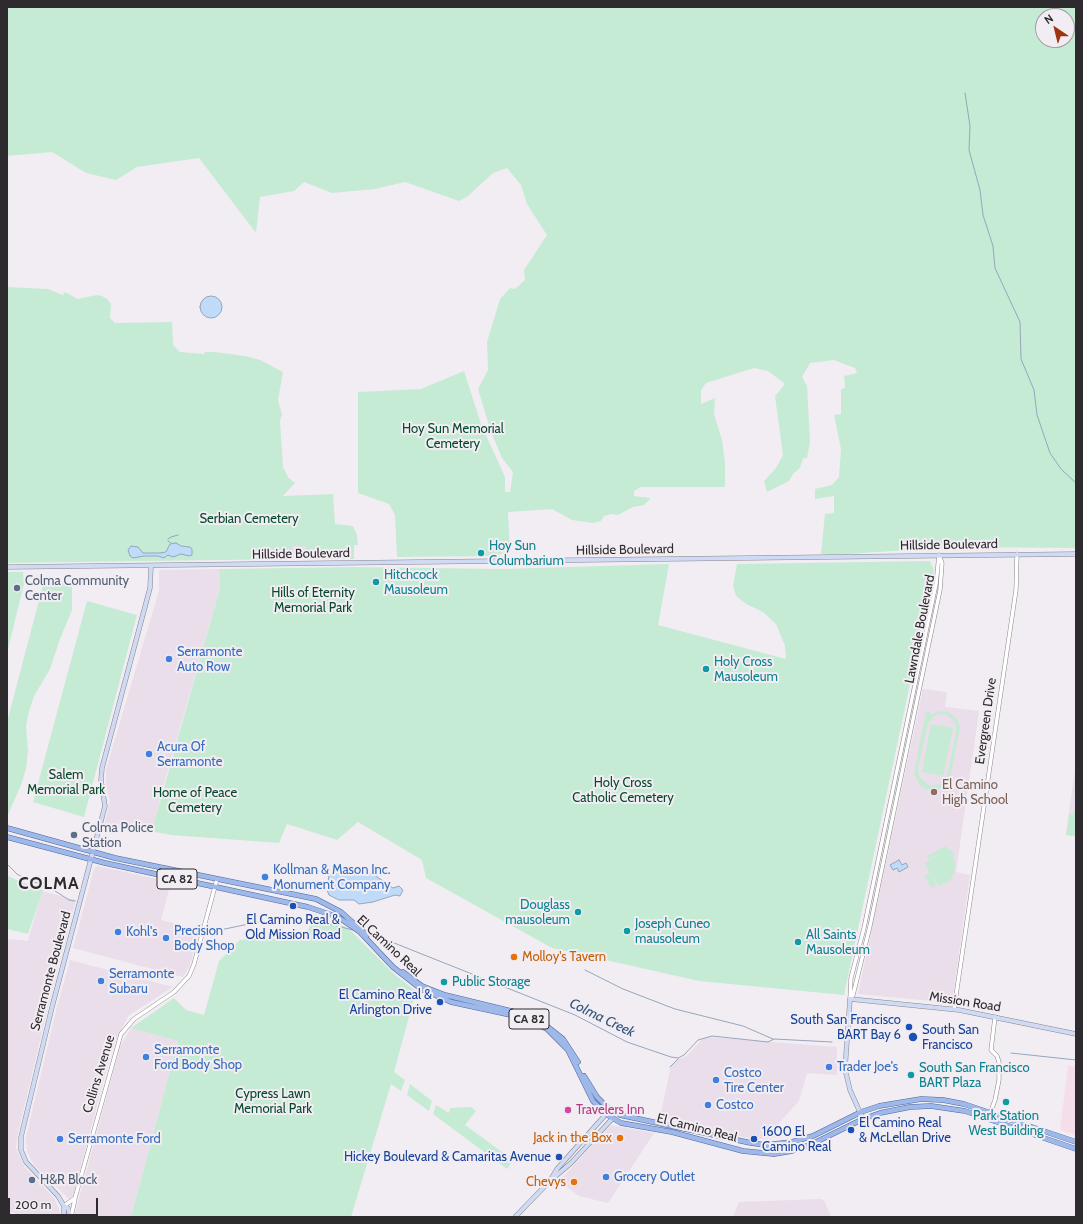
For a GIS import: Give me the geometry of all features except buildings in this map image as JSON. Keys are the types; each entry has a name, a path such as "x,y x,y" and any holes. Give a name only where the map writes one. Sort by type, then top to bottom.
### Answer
{"main road":[{"name":"Hillside Boulevard","path":"7,567 1076,554"},
{"name":"Serramonte Boulevard","path":"70,1217 69,1210 64,1206 57,1195 26,1162 21,1150 21,1139 52,1004 105,803 101,780 102,768 150,588 151,566"},
{"name":"El Camino Real","path":"7,828 93,852 322,902 341,912 355,923 395,965 422,986 452,998 526,1015 544,1023 567,1043 588,1084 597,1097 612,1110 628,1117 671,1124 745,1142 766,1145 791,1142 809,1137 861,1112 889,1103 921,1099 954,1102 991,1112 1076,1142"},
{"name":"El Camino Real","path":"7,837 91,860 308,907 335,916 360,932 393,967 421,989 447,1001 518,1016 542,1026 565,1046 590,1096 606,1114 621,1123 664,1130 743,1151 766,1154 792,1151 810,1145 863,1119 900,1108 931,1106 965,1111 1076,1149"},
{"name":"Mission Road","path":"850,999 954,1009 1076,1034"},
{"path":"850,999 845,1069 850,1090 863,1119"},
{"path":"551,1180 557,1169 606,1114 612,1110"},
{"path":"515,1217 551,1180 567,1167 612,1118 612,1110"},
{"path":"1062,1144 1067,1139"},
{"path":"64,1206 64,1217"},
{"path":"7,1215 12,1217"}],"street":[{"name":"Evergreen Drive","path":"954,1009 1016,590 1017,554"},
{"name":"Lawndale Boulevard","path":"850,999 852,974 864,928 936,584 939,555"},
{"name":"Lawndale Boulevard","path":"850,999 853,995 870,926 940,590 942,563 939,555"},
{"name":"Collins Avenue","path":"70,1217 121,1034 134,1019 174,992 189,976 217,879"},
{"path":"988,1119 997,1090 999,1066 997,1056 991,1050 995,1017"},
{"path":"64,1206 72,1202 75,1198"}],"shaded area":[{"path":"292,546 306,546 306,559 292,559"},
{"name":"Serramonte Auto Row","path":"219,569 220,588 162,791 152,834 104,826 110,801 106,785 106,769 159,591 159,570"},
{"name":"El Camino High School","path":"923,689 947,692 945,707 979,711 956,872 970,875 952,1003 858,994"},
{"path":"1076,762 1076,836 1066,835"},
{"path":"97,866 171,882 161,920 199,930 190,965 183,977 73,948 94,869"},
{"path":"42,891 76,900 48,1007 17,1137 16,1148 24,1166 54,1198 61,1217 24,1217 7,1210 7,939 28,941"},
{"path":"70,960 173,987 129,1015 113,1045 73,1196 69,1199 34,1165 27,1152 26,1137 57,1007"},
{"path":"131,1028 178,1041 131,1217 74,1217 120,1047"},
{"path":"707,1037 837,1047 837,1075 807,1073 799,1101 779,1123 777,1135 780,1137 764,1139 748,1138 660,1117 671,1066 678,1058 683,1058 688,1055 701,1040"},
{"path":"1068,1066 1076,1066 1076,1135 1060,1130"},
{"path":"611,1125 654,1133 608,1203 579,1196 559,1181"},
{"path":"821,1199 825,1202 831,1217 733,1217 739,1202"}],"green space":[{"name":"Hoy Sun Memorial Cemetery","path":"7,7 1076,7 1076,548 955,547 832,555 821,554 825,514 834,513 834,496 815,499 815,489 832,485 839,477 841,449 834,415 841,414 841,389 845,388 844,376 857,373 855,368 834,360 810,363 802,377 807,386 810,442 807,458 803,458 800,468 793,474 789,481 767,492 764,481 776,468 783,455 775,396 785,384 768,371 754,368 706,383 701,390 701,404 715,398 714,414 722,440 725,463 725,487 641,487 634,491 634,496 651,498 644,505 633,507 618,515 612,514 604,516 601,521 593,523 572,520 552,509 508,512 510,550 504,551 502,554 493,556 397,557 395,515 389,504 358,493 358,392 421,389 464,371 481,424 505,477 505,492 510,492 513,472 502,458 491,432 478,389 488,370 487,342 500,299 510,288 515,289 525,280 524,270 547,235 527,204 521,185 507,168 493,173 468,196 459,201 405,182 375,189 332,193 304,182 294,191 260,197 256,233 199,158 137,167 116,180 86,173 52,152 7,156"},
{"name":"Serbian Cemetery","path":"7,287 48,289 63,295 64,292 77,299 97,295 102,296 111,304 110,318 115,323 172,322 173,345 180,352 204,354 205,352 215,352 245,356 260,360 283,372 278,400 282,415 280,421 283,467 288,477 295,483 283,496 333,494 335,524 353,526 357,535 358,545 354,545 354,559 306,559 305,546 292,546 292,559 7,563"},
{"name":"Holy Cross Catholic Cemetery","path":"930,561 934,571 844,995 699,981 552,948 426,878 422,860 358,822 337,840 287,824 279,843 171,835 155,832 153,827 220,588 219,569 354,567 503,569 669,564 658,625 786,659 785,646 776,624 763,612 746,604 736,596 733,586 737,564"},
{"path":"7,572 23,572 24,584 7,653"},
{"path":"54,580 72,584 72,610 50,669 34,696 29,711 26,726 28,751 26,769 21,785 7,817 7,722 43,585 53,585"},
{"name":"Salem Memorial Park","path":"87,601 137,615 84,817 33,802"},
{"path":"926,711 930,712 930,715 939,711 948,712 957,719 960,727 950,778 944,786 936,790 926,789 920,785 914,774","holes":["940,714 947,715 956,725 947,777 940,784 930,786 920,778 918,768 928,724 933,717"]},
{"path":"931,724 953,728 943,776 922,772"},
{"path":"1076,806 1076,836 1066,835 1069,814 1073,814"},
{"path":"946,846 948,850 951,849 954,856 954,874 950,880 939,886 931,874 936,886 932,888 924,876 930,873 925,864 942,853 929,859 927,856"},
{"path":"7,876 43,890 28,934 7,929"},
{"name":"Cypress Lawn Memorial Park","path":"315,914 348,928 395,975 416,991 394,1072 405,1080 401,1091 391,1084 351,1217 131,1217 178,1041 131,1028 174,998 186,1010 204,1015 219,961 240,940 307,932"},
{"path":"410,1084 432,1101 429,1111 407,1095"},
{"path":"436,1105 449,1113 450,1108 471,1107 476,1111 465,1125 513,1160 507,1169 433,1114"}],"water":[{"path":"211,296 219,299 222,307 219,315 211,318 203,315 200,307 203,299"},
{"path":"176,543 181,546 190,547 192,549 192,555 189,556 181,554 173,557 168,555 164,558 158,556 144,556 133,558 130,556 128,550 131,546 138,547 143,553 160,553 166,552 170,544"},
{"path":"899,860 902,865 906,863 908,867 899,872 897,868 893,870 890,865"},
{"path":"348,871 373,874 393,888 399,886 403,890 400,896 395,895 373,902 359,904 354,900 339,900 329,895 327,890 329,875"}],"waterway":[{"path":"965,93 970,126 969,150 980,190 983,215 993,246 995,268 1020,322 1021,359 1034,390 1037,415 1050,453 1061,469 1076,483"},
{"path":"168,539 178,535"},
{"name":"Colma Creek","path":"7,864 17,874 26,879 49,887 69,900 75,901"},
{"name":"Colma Creek","path":"313,920 353,930"},
{"name":"Colma Creek","path":"208,927 220,930 263,921"},
{"name":"Colma Creek","path":"369,933 575,1015 627,1042 671,1057 678,1058 684,1055 698,1040 712,1036 768,1042 774,1039 832,1042"},
{"path":"585,970 623,989 675,1009 743,1026 773,1039"},
{"name":"Colma Creek","path":"1011,1053 1076,1060"},
{"path":"670,1067 678,1059"}],"place":[{"name":"Hoy Sun Columbarium","path":"481,553"},
{"name":"Hitchcock Mausoleum","path":"376,582"},
{"name":"Colma Community Center","path":"17,588"},
{"name":"Serramonte Auto Row","path":"169,659"},
{"name":"Holy Cross Mausoleum","path":"706,669"},
{"name":"Acura Of Serramonte","path":"149,754"},
{"name":"El Camino High School","path":"934,792"},
{"name":"Colma Police Station","path":"74,835"},
{"name":"Kollman & Mason Inc. Monument Company","path":"265,877"},
{"name":"El Camino Real & Old Mission Road","path":"293,906"},
{"name":"Douglass mausoleum","path":"578,912"},
{"name":"Joseph Cuneo mausoleum","path":"627,931"},
{"name":"Kohl's","path":"118,932"},
{"name":"Precision Body Shop","path":"166,938"},
{"name":"All Saints Mausoleum","path":"798,942"},
{"name":"Molloy's Tavern","path":"514,957"},
{"name":"Serramonte Subaru","path":"101,981"},
{"name":"Public Storage","path":"444,982"},
{"name":"El Camino Real & Arlington Drive","path":"440,1002"},
{"name":"South San Francisco BART Bay 6","path":"909,1027"},
{"name":"South San Francisco","path":"913,1037"},
{"name":"Serramonte Ford Body Shop","path":"146,1057"},
{"name":"Trader Joe's","path":"829,1067"},
{"name":"South San Francisco BART Plaza","path":"911,1075"},
{"name":"Costco Tire Center","path":"716,1080"},
{"name":"Park Station West Building","path":"1006,1102"},
{"name":"Costco","path":"708,1105"},
{"name":"Travelers Inn","path":"568,1110"},
{"name":"El Camino Real & McLellan Drive","path":"851,1130"},
{"name":"Jack in the Box","path":"620,1138"},
{"name":"Serramonte Ford","path":"60,1139"},
{"name":"1600 El Camino Real","path":"754,1139"},
{"name":"Hickey Boulevard & Camaritas Avenue","path":"559,1157"},
{"name":"Grocery Outlet","path":"606,1177"},
{"name":"H&R Block","path":"32,1180"},
{"name":"Chevys","path":"574,1182"}],"district":[{"name":"COLMA","path":"49,884"}],"park label":[{"name":"Hills of Eternity Memorial Park","path":"313,600"},
{"name":"Home of Peace Cemetery","path":"195,800"}]}
